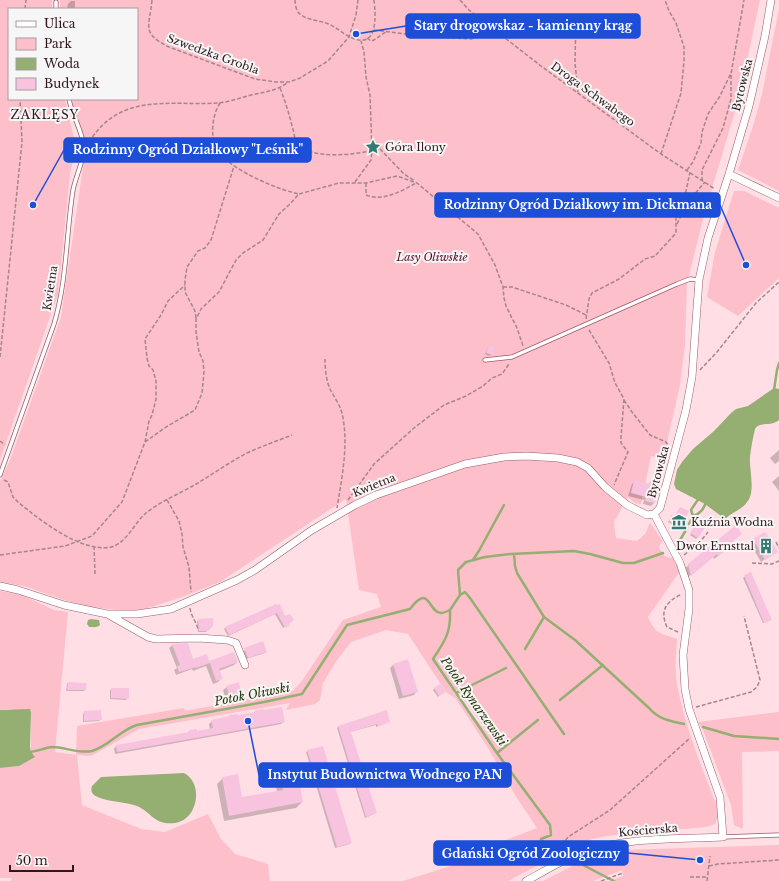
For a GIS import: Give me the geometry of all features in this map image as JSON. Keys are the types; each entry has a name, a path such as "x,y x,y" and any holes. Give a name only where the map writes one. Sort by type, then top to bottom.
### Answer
{"street":[{"name":"Bytowska","path":"723,837 720,797 689,709 683,673 683,655 689,610 689,590 687,580 679,555 667,540 654,514 660,508 686,410 692,377 699,280 708,238 745,121 757,74 771,0"},
{"path":"729,174 779,198"},
{"name":"Kwietna","path":"0,586 18,590 64,606 107,614 137,614 171,609 219,589 255,570 343,510 376,496 465,464 504,457 526,456 558,458 577,462 588,468 611,492 627,505 647,515 654,514"},
{"name":"Kwietna","path":"107,614 148,637 156,639 198,638 227,640 236,643 245,665"},
{"name":"Kościerska","path":"526,881 585,851 611,844 648,840 723,837"}],"lane":[{"path":"56,2 56,8"},
{"path":"69,100 84,150"},
{"name":"Kwietna","path":"0,475 61,301 69,215 74,184 84,150"},
{"path":"485,360 512,357 686,280 699,280"},
{"name":"Kościerska","path":"723,837 779,835"}],"path":[{"name":"Szwedzka Grobla","path":"152,0 148,26 150,35 156,41 255,79 276,82 289,82 300,78 328,61 349,37 356,15 358,0"},
{"path":"295,0 298,12 302,15 328,24 349,37 361,41 370,36 374,30 376,16 374,0"},
{"name":"Droga Schwabego","path":"460,0 469,10 536,62 661,154 722,194"},
{"path":"661,154 681,93 684,61 684,48 676,23 665,0"},
{"path":"702,181 702,170 723,128 731,99 732,71 744,0"},
{"path":"576,16 575,63 578,92"},
{"path":"374,30 432,37 471,39 496,31"},
{"path":"367,38 371,41 374,40 387,31"},
{"path":"355,182 371,160 372,151 370,95 361,41"},
{"path":"687,170 693,162 701,143 702,132 708,114 720,96 732,71"},
{"path":"84,150 95,132 104,122 123,110 163,103 220,103 263,94 280,88 289,82"},
{"path":"280,88 289,113 295,140 301,148 309,152 350,155 380,149 404,174 478,234 495,265 503,287 506,306 517,328 525,351"},
{"path":"0,357 22,142 20,100"},
{"path":"220,103 213,116 213,139 220,155 234,166 287,192 298,194 306,193 339,183 366,183 397,176 417,183"},
{"path":"145,442 166,427 195,410 202,393 204,372 196,332 195,311 185,292 187,267 198,252 205,248 211,240 234,166"},
{"path":"671,450 666,442 647,431 624,399 615,383 609,363 586,324 586,315 592,293 619,279 645,259 655,256 676,233 676,214 685,196 690,172"},
{"path":"677,224 682,213 699,188 705,182"},
{"path":"366,183 366,195 372,198 399,193 417,183"},
{"path":"196,319 201,309 219,292 236,260 263,240 279,214 298,194"},
{"path":"692,377 717,352 756,303 779,282"},
{"path":"0,555 21,553 79,542 92,536 122,502 145,442 149,421 155,407 156,381 153,370 149,366 145,339 161,315 168,301 185,285"},
{"path":"503,287 512,287 566,305 586,315"},
{"path":"343,510 350,496 374,464 414,428 444,405 466,396 483,386 492,378 502,374 508,368 512,357"},
{"path":"325,359 329,387 342,413 345,441 344,460 335,515"},
{"path":"611,492 628,452 621,443 624,399"},
{"path":"2,480 8,482 13,497 18,502 43,520 79,542 94,546 110,547 116,545 125,537 145,514 167,500 199,483 217,470 247,453 292,435"},
{"path":"167,500 179,521 182,534 183,547 189,567 190,591 193,600 190,608 191,615 197,624 198,638"},
{"path":"679,555 699,543 708,532"},
{"path":"776,542 779,548"},
{"path":"94,546 95,574"},
{"path":"752,563 772,564 779,561"},
{"path":"685,635 667,627 664,621 664,614 667,605 672,599 689,590"},
{"path":"689,709 751,692 757,687 760,680 744,616"},
{"path":"559,860 558,851 568,837 610,810 684,742 698,735"},
{"path":"707,881 710,856"},
{"path":"708,866 779,860"},
{"path":"601,881 623,873"},
{"path":"690,877 707,877"}],"green space":[{"path":"0,0 52,0 52,8 8,8 8,100 65,100 76,148 70,174 58,294 0,460"},
{"name":"Lasy Oliwskie","path":"60,0 760,0 740,95 704,215 687,284 685,345 680,385 666,447 666,460 651,456 641,504 635,503 628,497 614,522 616,538 637,541 645,534 650,523 663,541 661,542 659,548 665,556 670,558 672,557 680,571 648,617 656,630 662,634 677,639 676,671 681,704 700,763 717,806 718,816 715,824 706,827 606,836 584,841 508,881 403,881 457,864 498,843 537,828 456,699 446,692 408,634 386,630 351,642 337,660 323,683 320,700 315,704 286,710 290,703 139,729 91,756 77,755 82,805 141,829 165,832 208,814 221,839 235,854 268,864 270,881 11,881 12,878 0,878 0,768 19,766 31,752 31,713 9,709 0,710 0,591 22,595 54,610 68,612 55,752 76,755 77,726 184,708 185,711 266,696 278,691 293,691 301,682 343,620 381,607 377,594 359,590 346,499 220,582 182,597 145,609 124,611 86,606 24,586 0,582 0,481 10,460 61,317 84,160 72,100 138,100 138,8 60,8","holes":["457,690 490,736 453,692"]},
{"path":"779,9 779,191 738,170 762,94"},
{"path":"734,191 744,191 779,208 779,278 738,316 707,297 715,252"},
{"path":"779,712 779,751 742,752 743,829 734,825 731,805 703,730 698,722"},
{"path":"779,845 779,881 610,881 623,876 622,870 593,881 543,881 584,860 620,850"}],"water":[{"path":"774,388 779,389 779,420 773,423 760,425 755,429 750,457 752,487 750,498 745,505 725,519 705,504 676,489 674,484 677,470 693,449 736,409 748,406"},
{"path":"88,620 99,620 100,625 96,627 89,627 87,624"},
{"path":"30,709 30,747 31,752 35,757 19,766 0,768 0,710"},
{"path":"184,773 190,778 194,785 196,801 189,815 183,820 175,823 157,820 140,807 96,796 93,794 91,789 101,777"}],"building":[{"path":"489,345 495,347 492,355 486,353"},
{"path":"634,480 649,484 650,481 659,483 655,503 645,501 646,497 631,493"},
{"path":"680,507 689,511 681,527 669,521 671,515 675,516"},
{"path":"700,518 708,523 698,538 690,533"},
{"path":"736,525 742,534 733,541 735,543 718,556 717,554 691,576 688,564"},
{"name":"Dwór Ernsttal","path":"765,532 778,552 765,560 753,539"},
{"path":"751,572 772,620 764,623 744,575"},
{"path":"276,604 280,604 285,616 290,614 294,620 289,624 290,625 285,628 277,613 229,635 225,627"},
{"path":"213,618 213,627 210,627 210,630 199,631 198,619"},
{"path":"263,641 267,652 248,658 244,648"},
{"path":"188,643 193,659 207,654 209,661 234,652 238,662 219,669 223,679 216,681 210,663 179,672 177,666 180,665 172,644"},
{"path":"408,659 418,692 403,696 393,664"},
{"path":"68,682 87,683 86,690 67,690"},
{"path":"239,682 241,693 229,694 226,686"},
{"path":"440,684 446,692 439,696 434,688"},
{"path":"111,688 129,688 129,699 111,698"},
{"path":"282,707 285,722 117,752 116,745 189,732 189,730 197,729 197,731 213,728 211,720 230,716 229,715 256,712 255,710"},
{"path":"101,710 102,720 84,721 84,711"},
{"path":"387,710 390,722 378,726 377,724 351,732 377,813 366,817 338,726"},
{"path":"323,746 352,843 337,847 307,750"},
{"path":"296,764 303,802 229,816 222,777 238,774 242,797 283,790 279,767"}],"waterway":[{"name":"Potok Oliwski","path":"774,390 779,363"},
{"name":"Potok Oliwski","path":"693,516 691,510 699,498"},
{"name":"Potok Oliwski","path":"689,524 693,516 698,514 703,508 706,501"},
{"path":"473,560 504,505"},
{"name":"Potok Oliwski","path":"680,540 686,530"},
{"name":"Potok Oliwski","path":"28,752 52,747 82,752 92,751 104,746 125,730 137,725 302,694 347,625 410,609 421,598 425,598 437,612 442,613 450,610 460,595 458,570 466,562 485,557 511,554 574,551 623,563 634,563 663,553"},
{"path":"514,554 517,573 544,617 575,640 656,715 669,721 684,724"},
{"path":"460,595 465,592 470,598 564,734"},
{"name":"Potok Rynarzewski","path":"450,611 448,631 441,647 433,659 497,753 550,825 551,835 541,839 555,848"},
{"path":"525,649 544,617"},
{"path":"560,700 603,665"},
{"path":"456,693 506,668"},
{"path":"497,753 538,720"},
{"path":"703,727 734,736 779,739"},
{"name":"Potok Rynarzewski","path":"583,865 614,881"}],"place":[{"name":"Stary drogowskaz - kamienny krąg","path":"356,34"},
{"name":"Góra Ilony","path":"373,147"},
{"name":"Rodzinny Ogród Działkowy \"Leśnik\"","path":"33,205"},
{"name":"Rodzinny Ogród Działkowy im. Dickmana","path":"746,265"},
{"name":"Kuźnia Wodna","path":"679,522"},
{"name":"Dwór Ernsttal","path":"766,546"},
{"name":"Instytut Budownictwa Wodnego PAN","path":"248,721"},
{"name":"Gdański Ogród Zoologiczny","path":"700,860"}],"district":[{"name":"ZAKLĘSY","path":"45,114"}]}
